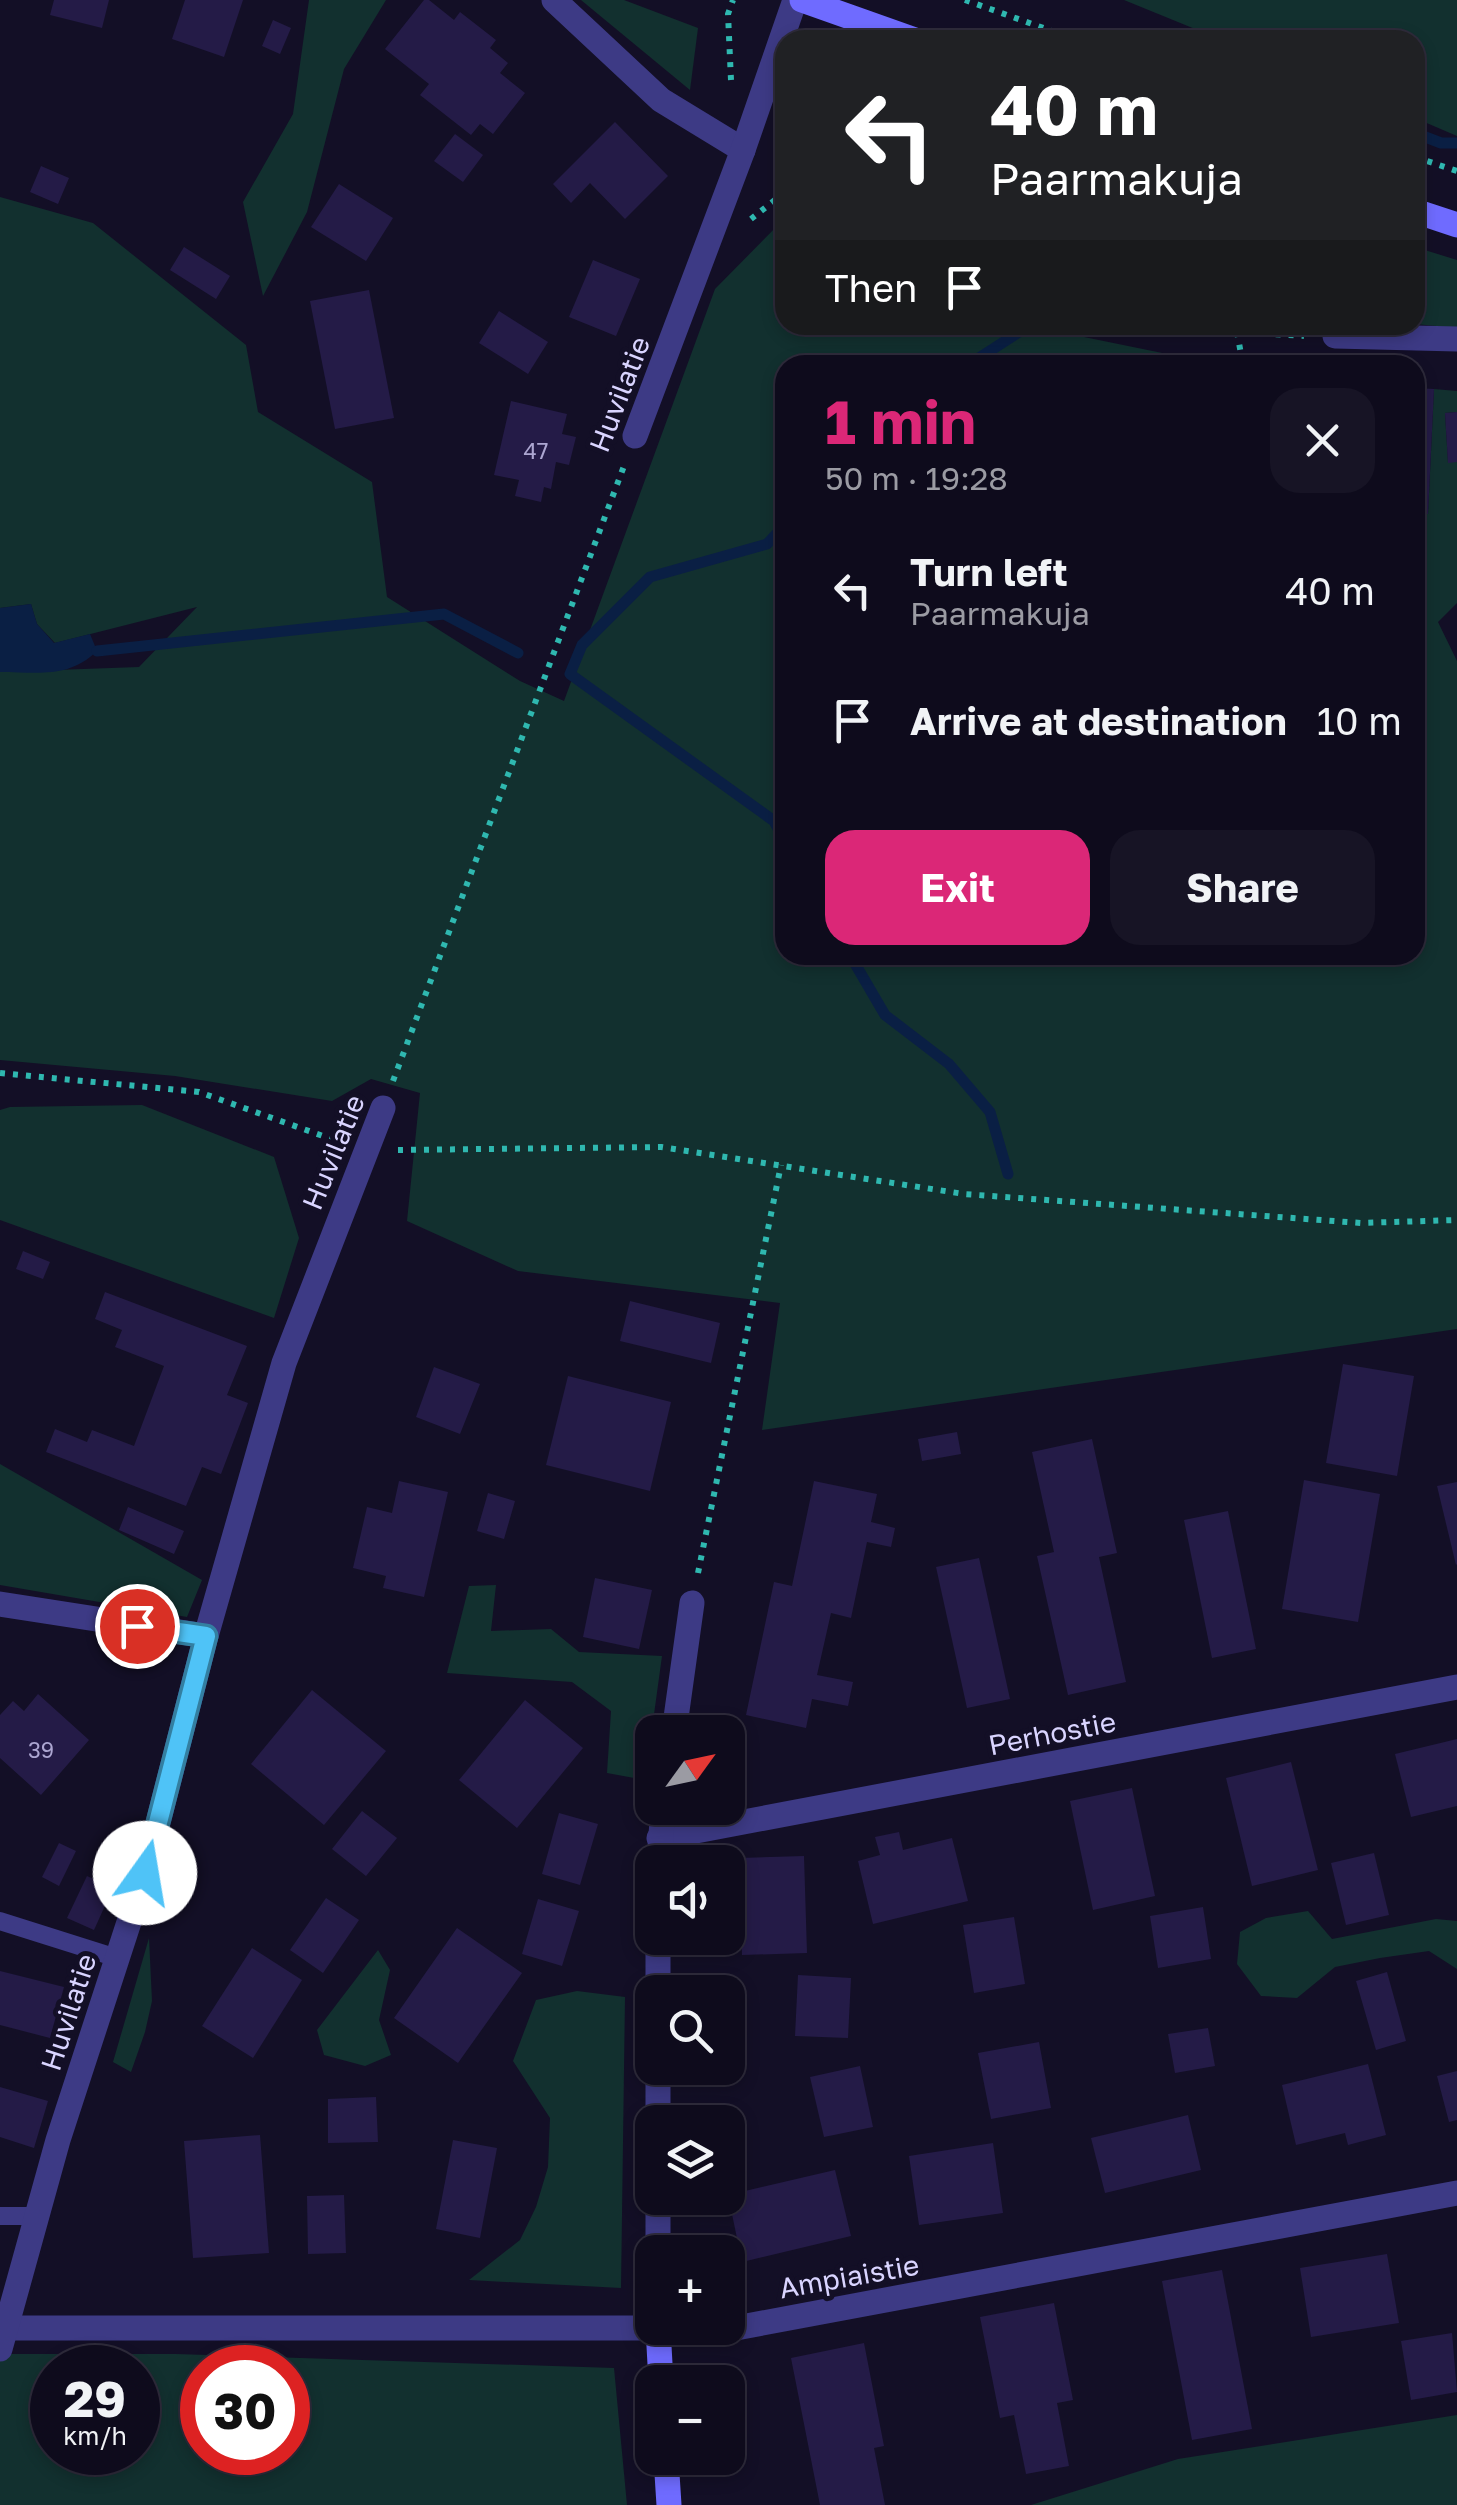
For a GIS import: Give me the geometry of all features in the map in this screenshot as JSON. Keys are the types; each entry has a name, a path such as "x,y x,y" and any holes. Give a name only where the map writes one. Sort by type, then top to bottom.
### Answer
{"main road":[{"path":"798,0 835,5 892,30"},
{"path":"1425,214 1457,225"},
{"path":"667,2475 669,2505"}],"street":[{"path":"554,0 661,100 743,150"},
{"name":"Huvilatie","path":"787,30 798,0"},
{"name":"Huvilatie","path":"636,436 775,63"},
{"path":"1336,336 1457,340"},
{"name":"Huvilatie","path":"2,2338 36,2216 145,1873 206,1636 284,1362 383,1108"},
{"path":"676,1715 692,1603"},
{"path":"0,1604 206,1636"},
{"name":"Perhostie","path":"683,1845 1457,1686"},
{"name":"Ampiaistie","path":"745,2326 1457,2193"},
{"name":"Ampiaistie","path":"2,2338 635,2328"}],"lane":[{"path":"0,1921 117,1958"},
{"path":"0,2216 36,2216"}],"path":[{"path":"730,82 728,14 733,0"},
{"path":"965,0 1050,30"},
{"path":"1425,161 1457,171"},
{"path":"1311,335 1336,336"},
{"name":"Huvilatie","path":"383,1108 636,436"},
{"path":"0,1072 199,1092 364,1151 661,1147 964,1194 1361,1223 1457,1220"},
{"path":"692,1603 781,1165"}],"green space":[{"path":"309,0 386,0 344,69 307,212 263,296 243,202 293,114"},
{"path":"581,0 624,0 698,28 690,90"},
{"path":"1124,0 1457,0 1457,136 1425,122 1425,30 1198,30"},
{"path":"0,197 93,223 246,345 258,412 372,482 387,597 520,681 564,701 715,289 775,228 775,335 1079,335 1172,355 775,355 775,965 1425,965 1425,514 1434,389 1457,391 1457,412 1445,413 1448,462 1457,462 1457,603 1438,622 1457,661 1457,1329 762,1430 780,1303 518,1271 407,1221 420,1093 371,1079 332,1101 175,1076 0,1060 0,672 139,667 197,607 55,643 37,624 31,604 0,608"},
{"path":"1425,250 1457,260 1457,328 1425,325"},
{"path":"142,1105 274,1157 299,1238 274,1318 0,1220 0,1110"},
{"path":"0,1464 202,1580 187,1617 0,1585"},
{"path":"496,1585 491,1631 551,1629 579,1652 662,1656 654,1715 635,1715 635,1778 607,1773 611,1711 572,1682 447,1673 469,1586"},
{"path":"1308,1911 1332,1939 1436,1919 1457,1921 1457,1969 1429,1951 1335,1967 1297,1998 1261,1996 1237,1964 1240,1932 1266,1918"},
{"path":"149,1938 152,2001 131,2072 113,2062"},
{"path":"378,1950 390,1970 379,2020 391,2055 365,2066 324,2055 317,2030"},
{"path":"577,1991 625,1997 621,2288 469,2280 520,2240 536,2207 548,2167 550,2118 513,2061 536,2000"},
{"path":"0,2354 30,2354 30,2475 160,2475 160,2354 180,2354 180,2475 310,2475 310,2358 614,2368 627,2505 0,2505"},
{"path":"1457,2415 1457,2505 1031,2505 1178,2459"}],"water":[{"path":"31,604 37,624 54,643 90,634 97,651 64,670 0,672 0,608"}],"building":[{"path":"54,0 109,0 102,28 50,15"},
{"path":"185,0 243,0 224,57 172,39"},
{"path":"424,0 454,20 460,12 496,40 490,48 508,63 500,73 525,93 493,134 480,124 471,135 420,95 429,84 385,49"},
{"path":"273,20 291,28 280,54 262,46"},
{"path":"615,122 668,176 625,219 590,183 571,203 553,184"},
{"path":"455,134 483,155 463,182 434,161"},
{"path":"41,166 69,178 58,204 30,192"},
{"path":"339,184 393,218 366,261 311,227"},
{"path":"184,247 230,276 216,299 170,270"},
{"path":"593,260 640,279 616,336 569,317"},
{"path":"369,290 394,418 335,429 310,301"},
{"path":"499,311 548,342 528,374 479,343"},
{"path":"1425,389 1434,389 1425,514"},
{"path":"511,401 567,414 562,434 576,437 569,465 556,462 551,489 544,487 541,502 515,496 519,480 494,475"},
{"path":"1457,412 1457,462 1448,463 1445,413"},
{"path":"23,1251 50,1262 43,1279 16,1269"},
{"path":"105,1292 247,1346 227,1395 248,1403 221,1474 202,1467 186,1506 46,1452 55,1429 87,1442 92,1430 134,1446 164,1366 115,1347 122,1330 95,1319"},
{"path":"630,1301 720,1323 711,1363 620,1341"},
{"path":"1343,1364 1414,1376 1397,1476 1326,1463"},
{"path":"434,1367 480,1384 460,1434 416,1417"},
{"path":"568,1376 671,1402 650,1491 546,1465"},
{"path":"957,1432 961,1454 922,1461 918,1439"},
{"path":"1092,1439 1117,1553 1099,1557 1126,1682 1068,1695 1037,1556 1054,1552 1032,1452"},
{"path":"1304,1480 1380,1494 1358,1622 1282,1609"},
{"path":"399,1481 448,1492 424,1597 383,1588 386,1576 353,1568 367,1507 392,1513"},
{"path":"814,1481 877,1494 871,1522 895,1528 891,1547 867,1542 851,1618 831,1613 817,1675 853,1682 848,1706 812,1699 806,1728 746,1715 774,1582 792,1586"},
{"path":"1457,1482 1457,1564 1456,1565 1437,1486"},
{"path":"488,1493 515,1501 504,1539 477,1531"},
{"path":"128,1507 184,1531 174,1554 119,1530"},
{"path":"1228,1511 1256,1649 1212,1658 1184,1520"},
{"path":"979,1558 1010,1699 967,1708 936,1567"},
{"path":"595,1578 652,1590 639,1649 583,1637"},
{"path":"312,1690 386,1751 324,1825 251,1764"},
{"path":"38,1694 89,1740 41,1795 0,1758 0,1715 13,1701 24,1711"},
{"path":"525,1700 583,1748 517,1828 459,1780"},
{"path":"1457,1739 1457,1806 1411,1817 1395,1754"},
{"path":"1291,1762 1318,1870 1252,1886 1226,1778"},
{"path":"1132,1788 1155,1896 1093,1910 1070,1801"},
{"path":"362,1811 397,1838 366,1876 332,1849"},
{"path":"559,1813 598,1824 580,1885 542,1874"},
{"path":"899,1832 903,1850 952,1838 968,1901 873,1924 858,1861 880,1855 875,1837"},
{"path":"59,1843 76,1851 59,1886 42,1877"},
{"path":"1374,1853 1389,1915 1346,1925 1331,1863"},
{"path":"804,1856 807,1953 745,1955 745,1858"},
{"path":"87,1876 113,1888 94,1930 67,1918"},
{"path":"326,1898 359,1920 323,1973 290,1950"},
{"path":"538,1899 579,1911 562,1966 522,1954"},
{"path":"1203,1907 1211,1959 1158,1968 1150,1916"},
{"path":"1014,1917 1025,1984 974,1993 963,1925"},
{"path":"457,1928 522,1973 458,2063 394,2018"},
{"path":"252,1948 302,1980 253,2058 202,2026"},
{"path":"0,1971 64,1987 50,2038 0,2025"},
{"path":"1387,1972 1406,2041 1376,2050 1356,1981"},
{"path":"798,1975 851,1978 848,2038 795,2036"},
{"path":"1208,2028 1215,2066 1175,2073 1168,2034"},
{"path":"1039,2042 1051,2108 991,2119 978,2053"},
{"path":"1368,2064 1386,2135 1348,2145 1345,2133 1296,2145 1282,2085"},
{"path":"860,2066 873,2127 824,2137 810,2077"},
{"path":"1457,2071 1457,2120 1449,2122 1437,2076"},
{"path":"0,2087 48,2101 34,2148 0,2137"},
{"path":"376,2097 378,2142 328,2143 328,2099"},
{"path":"1188,2115 1201,2170 1105,2193 1091,2138"},
{"path":"260,2135 269,2253 193,2258 184,2141"},
{"path":"453,2140 497,2148 480,2238 436,2229"},
{"path":"993,2143 1003,2213 919,2225 909,2156"},
{"path":"835,2170 851,2236 745,2261 745,2235 736,2235 732,2215 745,2215 745,2191"},
{"path":"344,2195 346,2253 308,2254 307,2196"},
{"path":"1387,2254 1399,2323 1311,2337 1300,2268"},
{"path":"1222,2270 1252,2429 1192,2440 1162,2281"},
{"path":"1054,2303 1073,2400 1057,2403 1069,2466 1026,2474 1014,2415 1000,2418 980,2317"},
{"path":"1452,2333 1457,2392 1411,2400 1401,2341"},
{"path":"864,2343 884,2446 874,2448 885,2505 820,2505 791,2358"}],"waterway":[{"path":"1425,137 1441,143 1457,143"},
{"path":"984,355 1014,335"},
{"path":"775,536 767,544 650,577 582,645 570,674 775,823"},
{"path":"97,651 444,614 518,653"},
{"path":"856,965 885,1015 949,1064 990,1112 1008,1174"}],"route":[{"path":"137,1626 206,1636 145,1873"}]}
